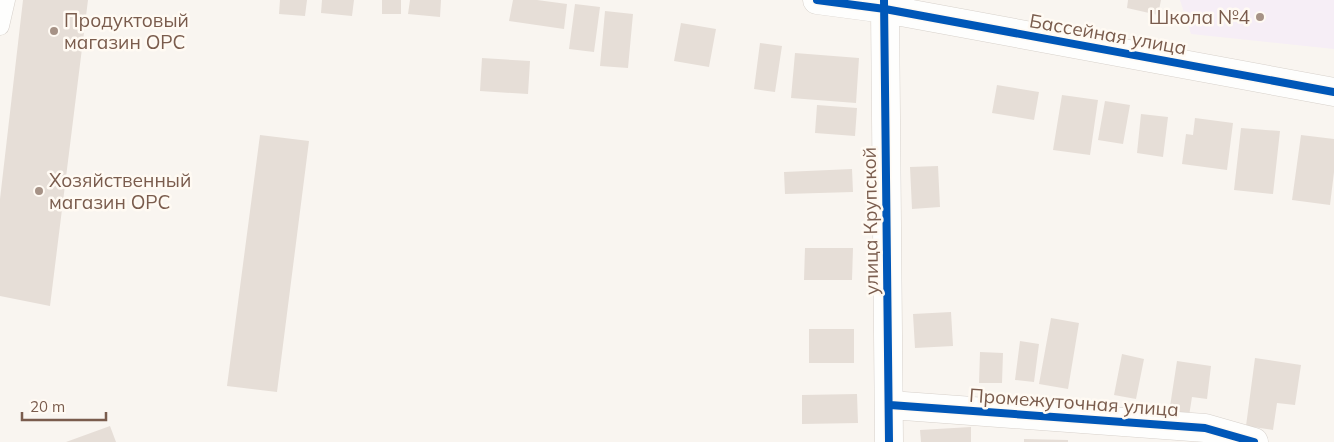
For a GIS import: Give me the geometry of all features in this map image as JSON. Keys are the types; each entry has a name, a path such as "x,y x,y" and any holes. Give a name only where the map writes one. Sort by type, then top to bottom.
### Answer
{"street":[{"name":"Бассейная улица","path":"816,0 884,5 1334,92"},
{"name":"улица Крупской","path":"884,5 889,442"},
{"name":"Промежуточная улица","path":"890,405 1205,428 1254,442"}],"lane":[{"path":"0,26 6,0"}],"shaded area":[{"name":"Школа №4","path":"1180,0 1334,0 1334,49 1191,34"}],"building":[{"path":"23,0 88,0 50,306 0,296 0,199"},
{"path":"280,0 307,0 305,16 279,14"},
{"path":"322,0 354,0 352,16 321,13"},
{"path":"382,0 401,0 401,14 382,14"},
{"path":"410,0 441,0 440,17 408,14"},
{"path":"513,0 537,0 567,4 564,29 509,21"},
{"path":"1128,0 1161,0 1158,15 1127,8"},
{"path":"575,4 600,7 594,52 569,49"},
{"path":"605,11 633,14 628,68 600,66"},
{"path":"681,23 716,29 709,67 674,61"},
{"path":"760,43 782,46 775,92 754,89"},
{"path":"795,53 859,58 856,103 791,98"},
{"path":"482,58 530,61 528,94 480,91"},
{"path":"997,85 1039,92 1034,120 992,113"},
{"path":"1062,95 1098,100 1090,155 1053,150"},
{"path":"1105,101 1130,105 1123,144 1098,140"},
{"path":"817,105 857,108 855,136 815,133"},
{"path":"1141,114 1168,117 1163,157 1137,153"},
{"path":"1195,118 1233,123 1227,170 1182,164 1186,134 1193,135"},
{"path":"1241,128 1280,131 1273,194 1234,190"},
{"path":"260,135 309,141 277,392 227,386"},
{"path":"1301,135 1334,139 1334,172 1330,205 1292,200"},
{"path":"938,166 940,207 912,209 910,167"},
{"path":"852,169 853,192 785,194 784,172"},
{"path":"805,248 853,248 852,280 804,280"},
{"path":"951,312 953,346 915,348 913,314"},
{"path":"1051,318 1079,323 1068,389 1039,384"},
{"path":"809,329 854,329 854,363 809,363"},
{"path":"1020,341 1039,344 1034,382 1015,380"},
{"path":"980,352 1003,353 1002,383 979,383"},
{"path":"1122,354 1144,359 1136,399 1114,395"},
{"path":"1255,358 1301,365 1295,405 1277,403 1273,430 1246,426"},
{"path":"1177,361 1211,366 1207,399 1192,397 1189,416 1169,413"},
{"path":"857,394 858,423 802,424 802,395"},
{"path":"110,426 116,442 66,442"},
{"path":"971,427 971,442 921,442 920,430"},
{"path":"1024,439 1068,440 1068,442 1024,442"}],"cycle path":[{"path":"817,0 885,9 1334,92"},
{"path":"884,0 889,442"},
{"path":"890,405 1205,428 1254,442"}],"place":[{"name":"Школа №4","path":"1260,17"},
{"name":"Продуктовый магазин ОРС","path":"54,31"},
{"name":"Хозяйственный магазин ОРС","path":"39,191"}]}
